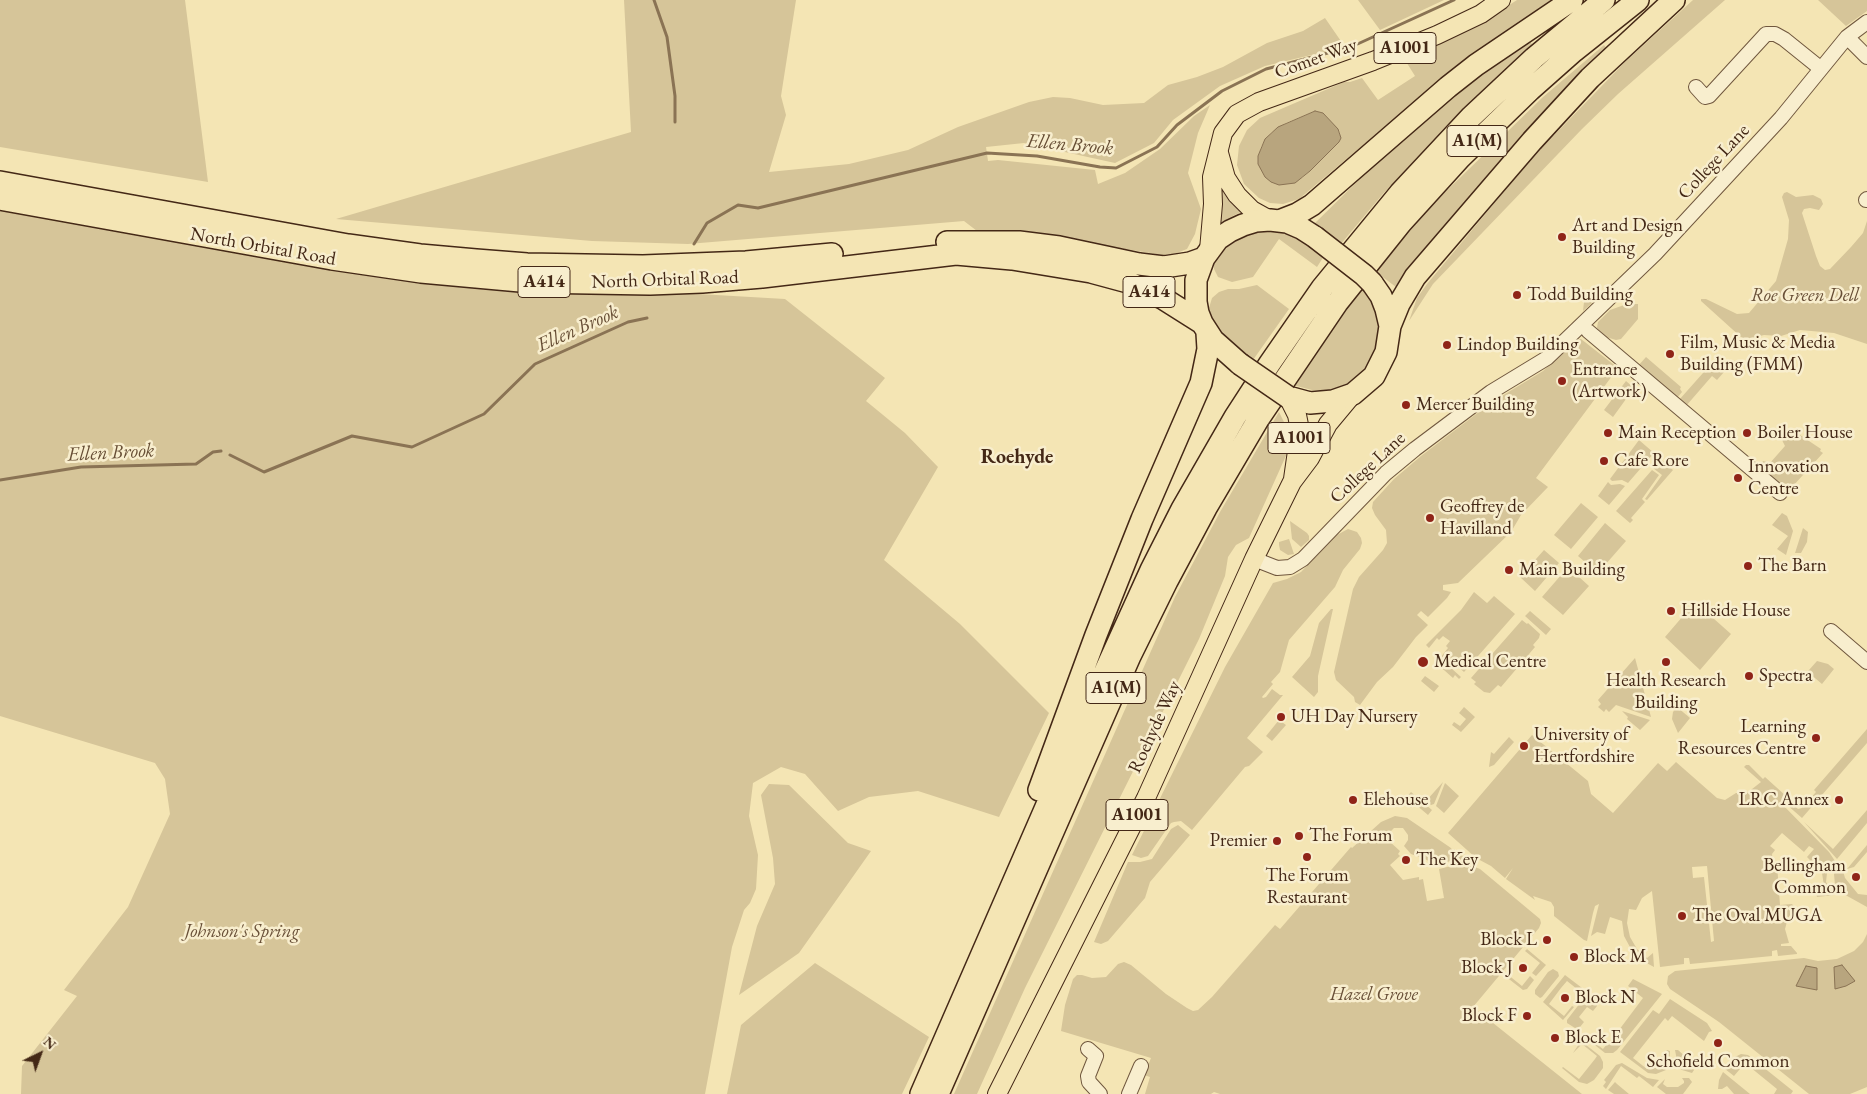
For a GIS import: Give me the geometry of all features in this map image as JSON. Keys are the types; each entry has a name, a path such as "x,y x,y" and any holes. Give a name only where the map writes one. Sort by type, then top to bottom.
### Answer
{"highway":[{"path":"1009,892 1018,852 1096,635 1142,518 1201,383 1208,349 1204,328 1198,313 1195,290 1196,279 1206,254 1218,240 1242,224 1275,220 1297,214 1312,205 1448,87 1572,0"},
{"name":"A1(M)","path":"921,1094 1151,570 1235,417 1322,288 1400,193 1471,117 1534,58 1604,0"},
{"name":"A1(M)","path":"938,1094 1130,656 1206,508 1259,418 1337,303 1400,223 1460,158 1530,90 1574,51 1638,0"},
{"path":"1288,397 1304,402 1322,403 1343,398 1353,394 1374,376 1386,352 1390,326 1399,304 1415,277 1532,141 1596,72 1674,0"},
{"name":"North Orbital Road","path":"0,182 348,245 420,255 527,264 597,266 700,265 840,254 940,242 977,241 1019,242 1059,247 1139,264 1164,267 1190,263 1206,254"},
{"name":"North Orbital Road","path":"0,199 332,260 421,272 531,282 650,284 702,282 762,277 956,254 1003,258 1091,272 1128,282 1164,299 1204,328 1227,354 1288,397"},
{"path":"1275,220 1296,225 1364,274 1381,296 1390,326"}],"main road":[{"name":"Comet Way","path":"1206,254 1213,204 1212,177 1223,133 1237,114 1248,107 1437,35 1481,14 1501,0"},
{"path":"1218,150 1226,178 1237,196 1252,210 1275,220"},
{"name":"Roehyde Way","path":"997,1094 1066,953 1146,798 1254,559 1292,482 1310,458 1328,424 1353,394"},
{"name":"Roehyde Way","path":"1288,397 1297,415 1300,430 1292,482"}],"street":[{"name":"College Lane","path":"1254,559 1278,568 1290,567 1302,559 1386,474 1415,448 1492,392 1547,358 1654,254 1747,157 1847,37 1867,22"},
{"path":"1696,87 1705,96 1709,96 1766,34 1775,34 1784,39 1820,68"},
{"path":"1847,37 1867,57"},
{"path":"1588,331 1780,493"},
{"path":"1831,631 1867,662"},
{"path":"1088,1050 1096,1056 1088,1076 1089,1082 1100,1094"},
{"path":"1129,1094 1141,1066"}],"green space":[{"path":"0,0 185,0 208,182 0,147"},
{"path":"624,0 796,0 781,96 786,115 769,172 849,164 908,150 958,127 1029,102 1053,97 1070,98 1103,105 1144,103 1168,85 1223,67 1267,43 1303,31 1325,18 1345,47 1265,66 1220,86 1173,120 1154,143 1115,163 1024,143 986,147 988,161 998,160 1095,170 1098,184 1125,173 1160,149 1194,116 1210,105 1198,133 1188,173 1201,209 1195,234 1187,249 1169,256 1071,239 977,231 964,221 688,244 592,241 336,219 631,132"},
{"path":"1358,0 1444,0 1380,30"},
{"path":"1517,0 1559,0 1426,92 1299,199 1283,204 1270,203 1259,198 1244,184 1237,165 1239,146 1247,130 1260,118 1344,82 1362,78 1378,100 1415,76 1405,60 1500,11","holes":["1315,111 1323,113 1340,133 1339,142 1302,178 1258,164 1261,147 1271,133 1286,123"]},
{"path":"1693,0 1725,0 1618,94 1582,129 1433,284 1409,321 1417,298 1427,284 1532,158 1625,62"},
{"path":"1818,0 1867,0 1867,11 1846,26"},
{"path":"1528,40 1532,44 1445,127 1382,195 1340,245 1314,224 1424,120"},
{"path":"1604,45 1609,52 1545,116 1396,287 1376,272 1431,206 1543,97"},
{"path":"1217,178 1243,211 1219,223"},
{"name":"Roe Green Dell","path":"1787,192 1796,197 1813,195 1821,199 1823,204 1819,210 1804,209 1802,213 1820,266 1825,270 1830,269 1863,233 1867,221 1867,344 1834,333 1800,330 1781,336 1764,335 1748,339 1742,338 1701,301 1701,299 1706,299 1737,314 1749,313 1776,281 1788,239 1789,220 1782,197"},
{"name":"Johnson's Spring","path":"0,208 698,289 699,294 785,299 885,378 866,401 905,433 938,467 884,560 960,624 1049,713 999,817 918,791 869,797 838,811 805,774 781,767 753,783 749,816 758,855 756,889 750,903 744,910 732,947 705,1094 21,1094 22,1066 77,996 64,990 128,907 170,814 165,779 155,763 0,716"},
{"path":"1270,230 1295,236 1324,256 1317,267 1279,239 1253,277 1232,282 1218,277 1214,269 1214,260 1216,255 1230,242 1252,232"},
{"path":"1257,285 1289,309 1253,360 1241,353 1224,338 1211,318 1209,308 1212,298 1219,292"},
{"path":"1363,286 1374,302 1380,329 1378,347 1370,364 1349,383 1331,390 1312,390 1293,385"},
{"path":"1585,293 1589,296 1592,303 1583,311"},
{"path":"1627,304 1638,304 1638,319 1621,339 1616,340 1606,337 1597,328 1598,322 1610,310"},
{"path":"1581,339 1618,368 1536,478 1548,487 1521,515 1511,532 1458,583 1443,585 1443,590 1451,592 1447,598 1428,617 1421,611 1417,615 1428,625 1416,637 1393,667 1377,682 1360,705 1355,702 1354,697 1336,680 1334,672 1353,589 1359,577 1387,543 1386,530 1375,515 1372,508 1373,502 1394,479 1421,456 1492,402 1543,371 1577,340"},
{"path":"1646,357 1681,387 1682,392 1677,398 1638,366"},
{"path":"1711,364 1714,364 1724,372 1717,380 1712,376 1686,406 1679,400"},
{"path":"1626,381 1634,388 1613,417 1604,410"},
{"path":"1279,412 1288,430 1289,449 1249,538 1236,545 1228,557 1225,576 1199,639 1025,988 977,1094 954,1094 1175,597 1220,512"},
{"path":"1791,429 1821,449 1820,451 1823,453 1793,486 1784,488 1761,468 1761,465 1763,461 1770,463 1785,446 1782,440"},
{"path":"1639,440 1654,453 1628,483 1622,480 1612,481 1610,479"},
{"path":"1661,459 1673,470 1647,500 1645,499 1662,475 1653,468"},
{"path":"1652,470 1659,475 1642,499 1645,502 1631,518 1633,520 1630,523 1616,511"},
{"path":"1608,482 1611,485 1620,484 1625,486 1609,505 1598,496"},
{"path":"1581,503 1598,517 1571,549 1554,535"},
{"path":"1782,513 1787,516 1793,531 1786,555 1777,549 1788,536 1772,525"},
{"path":"1290,521 1309,536 1309,540 1301,547 1292,539"},
{"path":"1605,523 1626,541 1598,573 1578,556"},
{"path":"1803,528 1808,532 1807,542 1801,553 1795,553"},
{"path":"1348,529 1357,532 1361,538 1360,549 1343,570 1335,587 1289,640 1280,672 1262,697 1266,697 1272,689 1283,695 1247,738 1263,752 1249,766 1245,767 1192,830 1181,821 1171,823 1148,856 1141,858 1132,855 1225,667 1273,583 1301,572 1335,536"},
{"path":"1289,539 1294,554 1288,555 1280,550 1279,542"},
{"path":"1544,550 1559,563 1535,591 1520,577"},
{"path":"1568,567 1589,586 1563,615 1542,597"},
{"path":"1474,592 1487,603 1494,596 1515,614 1464,672 1446,656 1450,649 1441,659 1461,677 1459,679 1455,675 1453,678 1436,663 1448,648 1446,646 1450,641 1443,636 1439,640 1437,638 1429,648 1426,645 1461,610"},
{"path":"1695,602 1731,634 1700,670 1665,637"},
{"path":"1333,609 1318,676 1318,692 1314,697 1292,677 1310,656 1319,623"},
{"path":"1530,611 1551,629 1546,635 1525,616"},
{"path":"1522,620 1540,634 1533,645 1535,647 1501,687 1498,685 1490,693 1484,692 1474,684 1476,682 1471,678"},
{"path":"1635,658 1651,717 1616,705 1609,712 1606,709 1604,712 1598,707 1601,704 1598,700"},
{"path":"1817,661 1828,664 1834,669 1822,684 1809,673 1802,681 1801,679"},
{"path":"1425,676 1439,686 1434,692 1421,681"},
{"path":"1464,707 1475,717 1461,732 1452,725 1454,722 1460,726 1466,719 1459,713"},
{"path":"1677,707 1690,718 1678,733 1672,719 1673,712"},
{"path":"1622,711 1650,720 1640,730 1627,719 1628,717"},
{"path":"1279,720 1286,725 1272,741 1266,736"},
{"path":"1867,729 1867,743 1802,818 1786,804 1787,799 1798,809 1802,808 1816,792 1814,790"},
{"path":"1532,735 1588,781 1591,794 1613,813 1658,763 1667,771 1676,762 1717,798 1725,800 1736,793 1747,793 1761,782 1744,767 1749,765 1763,779 1765,777 1786,796 1781,803 1829,852 1835,861 1823,865 1810,864 1808,862 1810,860 1807,857 1814,849 1809,846 1804,852 1782,833 1770,846 1775,850 1772,854 1773,864 1777,864 1780,905 1792,904 1795,908 1788,918 1785,929 1789,943 1781,944 1781,946 1791,946 1797,954 1778,956 1777,950 1772,951 1772,956 1690,964 1689,958 1684,958 1684,964 1660,967 1652,891 1642,898 1636,910 1629,909 1627,923 1630,937 1637,949 1647,958 1653,953 1654,967 1641,960 1631,949 1624,936 1622,921 1610,917 1605,934 1597,932 1591,936 1599,904 1595,906 1587,941 1584,940 1554,916 1554,907 1551,902 1533,896 1535,900 1506,879 1513,868 1505,878 1491,866 1476,858 1448,833","holes":["1707,866 1714,941 1711,942 1704,877 1693,878 1692,867"]},
{"path":"1509,737 1514,742 1494,765 1489,767 1491,752 1494,754"},
{"path":"1443,782 1434,804 1431,805 1426,801"},
{"path":"1445,783 1459,796 1444,813 1436,806"},
{"path":"769,784 789,785 848,843 871,851 799,953 739,995 757,926 775,884 773,858 761,795"},
{"path":"1411,792 1432,810 1428,815 1415,804 1411,808 1403,801"},
{"path":"1867,810 1867,823 1837,859 1804,822 1833,849"},
{"name":"Hazel Grove","path":"1395,816 1407,818 1451,848 1453,852 1453,858 1450,861 1443,864 1434,864 1411,854 1404,846 1408,840 1408,835 1403,828 1394,828 1388,836 1389,841 1400,851 1398,854 1400,856 1390,865 1403,880 1419,877 1419,880 1423,879 1427,901 1444,898 1439,869 1469,865 1480,869 1540,919 1539,928 1473,1007 1582,1094 1220,1094 1214,1092 1211,1094 1145,1094 1150,1077 1144,1075 1151,1058 1061,1031 1065,1005 1073,979 1077,975 1092,978 1106,977 1118,964 1124,962 1131,965 1166,994 1187,1008 1193,1011 1198,1010 1212,997 1275,925 1280,929 1351,847 1381,822"},
{"path":"1178,825 1190,835 1150,882 1145,898 1108,941 1101,944 1094,942 1128,862 1152,859 1171,829"},
{"path":"1867,845 1867,852 1854,867 1847,869"},
{"path":"1454,849 1459,854 1477,864 1455,862"},
{"path":"1844,864 1845,878 1858,894 1867,895 1867,907 1840,892 1835,885 1834,874"},
{"path":"1822,873 1827,873 1826,882 1834,895 1817,897 1816,893 1825,892"},
{"path":"1867,934 1867,1087 1850,1094 1809,1094 1719,1022 1670,989 1667,984 1668,976 1675,971 1804,958 1818,961 1837,959 1854,951 1863,942"},
{"path":"1527,949 1546,965 1536,976 1532,973 1540,963 1525,951"},
{"path":"815,963 929,1037 902,1094 727,1094 741,1025"},
{"path":"1553,969 1558,972 1559,976 1540,998 1535,994 1535,990 1548,972"},
{"path":"1507,974 1522,986 1530,976 1534,980 1527,989 1523,990 1505,976"},
{"path":"1565,975 1586,991 1576,1004 1574,1003 1582,993 1567,981 1561,988 1549,1004 1564,1016 1572,1006 1574,1007 1563,1020 1543,1002"},
{"path":"1633,979 1662,994 1617,1050 1613,1053 1605,1053 1586,1038 1603,1049 1619,1030 1643,998 1628,986"},
{"path":"1587,994 1596,999 1597,1006 1593,1011 1587,1007 1579,1017 1584,1022 1580,1027 1575,1028 1567,1023 1567,1020"},
{"path":"1670,999 1707,1023 1712,1031 1709,1032 1704,1041 1672,1016 1668,1021 1665,1018 1633,1058 1647,1069 1651,1064 1653,1066 1657,1062 1666,1070 1656,1074 1648,1073 1620,1052 1653,1010 1659,1014"},
{"path":"1581,1041 1600,1056 1603,1062 1603,1068 1594,1080 1587,1084 1579,1082 1562,1068 1579,1079 1595,1059 1597,1056 1582,1044 1573,1053"},
{"path":"1667,1050 1670,1051 1667,1068 1658,1061"},
{"path":"1675,1050 1678,1050 1688,1059 1685,1063 1694,1070 1692,1073 1682,1070 1678,1066"},
{"path":"1741,1054 1748,1055 1793,1091 1791,1094 1774,1094 1777,1089 1745,1063 1734,1076 1725,1069 1733,1058"},
{"path":"1622,1063 1647,1078 1659,1080 1653,1087 1639,1076 1637,1078 1621,1066 1606,1089 1603,1086 1606,1082 1604,1080 1616,1065"},
{"path":"1723,1072 1750,1094 1734,1094 1727,1086 1718,1089 1719,1080"},
{"path":"1682,1078 1689,1078 1692,1082 1683,1094 1666,1094 1657,1087 1665,1079 1663,1084 1667,1087 1678,1087 1684,1083"},
{"path":"1615,1082 1629,1094 1614,1094 1608,1090"}],"shaded area":[{"path":"1315,111 1323,113 1338,129 1341,138 1339,142 1295,183 1279,185 1271,182 1265,177 1258,164 1258,156 1265,139 1278,127"},
{"path":"1842,965 1855,981 1835,989 1834,967"},
{"path":"1806,966 1817,968 1817,990 1796,986"}],"waterway":[{"path":"654,0 667,37 675,96 675,122"},
{"name":"Ellen Brook","path":"694,244 707,223 738,205 758,208 987,153 1037,156 1116,168 1157,147 1177,125 1222,91 1266,69 1351,47 1454,0"},
{"name":"Ellen Brook","path":"230,455 264,472 352,436 412,447 484,414 535,364 628,322 647,318"},
{"name":"Ellen Brook","path":"0,480 81,467 196,464 213,452 221,451"}],"place":[{"name":"Art and Design Building","path":"1562,237"},
{"name":"Todd Building","path":"1517,295"},
{"name":"Lindop Building","path":"1447,345"},
{"name":"Film, Music & Media Building (FMM)","path":"1670,354"},
{"name":"Entrance (Artwork)","path":"1562,381"},
{"name":"Mercer Building","path":"1406,405"},
{"name":"Main Reception","path":"1608,433"},
{"name":"Boiler House","path":"1747,433"},
{"name":"Cafe Rore","path":"1604,461"},
{"name":"Innovation Centre","path":"1738,478"},
{"name":"Geoffrey de Havilland","path":"1430,518"},
{"name":"The Barn","path":"1748,566"},
{"name":"Main Building","path":"1509,570"},
{"name":"Hillside House","path":"1671,611"},
{"name":"Medical Centre","path":"1423,662"},
{"name":"Health Research Building","path":"1666,662"},
{"name":"Spectra","path":"1749,676"},
{"name":"UH Day Nursery","path":"1281,717"},
{"name":"Learning Resources Centre","path":"1816,738"},
{"name":"University of Hertfordshire","path":"1524,746"},
{"name":"Elehouse","path":"1353,800"},
{"name":"LRC Annex","path":"1839,800"},
{"name":"The Forum","path":"1299,836"},
{"name":"Premier","path":"1277,841"},
{"name":"The Forum Restaurant","path":"1307,857"},
{"name":"The Key","path":"1406,860"},
{"name":"Bellingham Common","path":"1856,877"},
{"name":"The Oval MUGA","path":"1682,916"},
{"name":"Block L","path":"1547,940"},
{"name":"Block M","path":"1574,957"},
{"name":"Block J","path":"1523,968"},
{"name":"Block N","path":"1565,998"},
{"name":"Block F","path":"1527,1016"},
{"name":"Block E","path":"1555,1038"},
{"name":"Schofield Common","path":"1718,1043"}],"district":[{"name":"Roehyde","path":"1017,458"}]}
